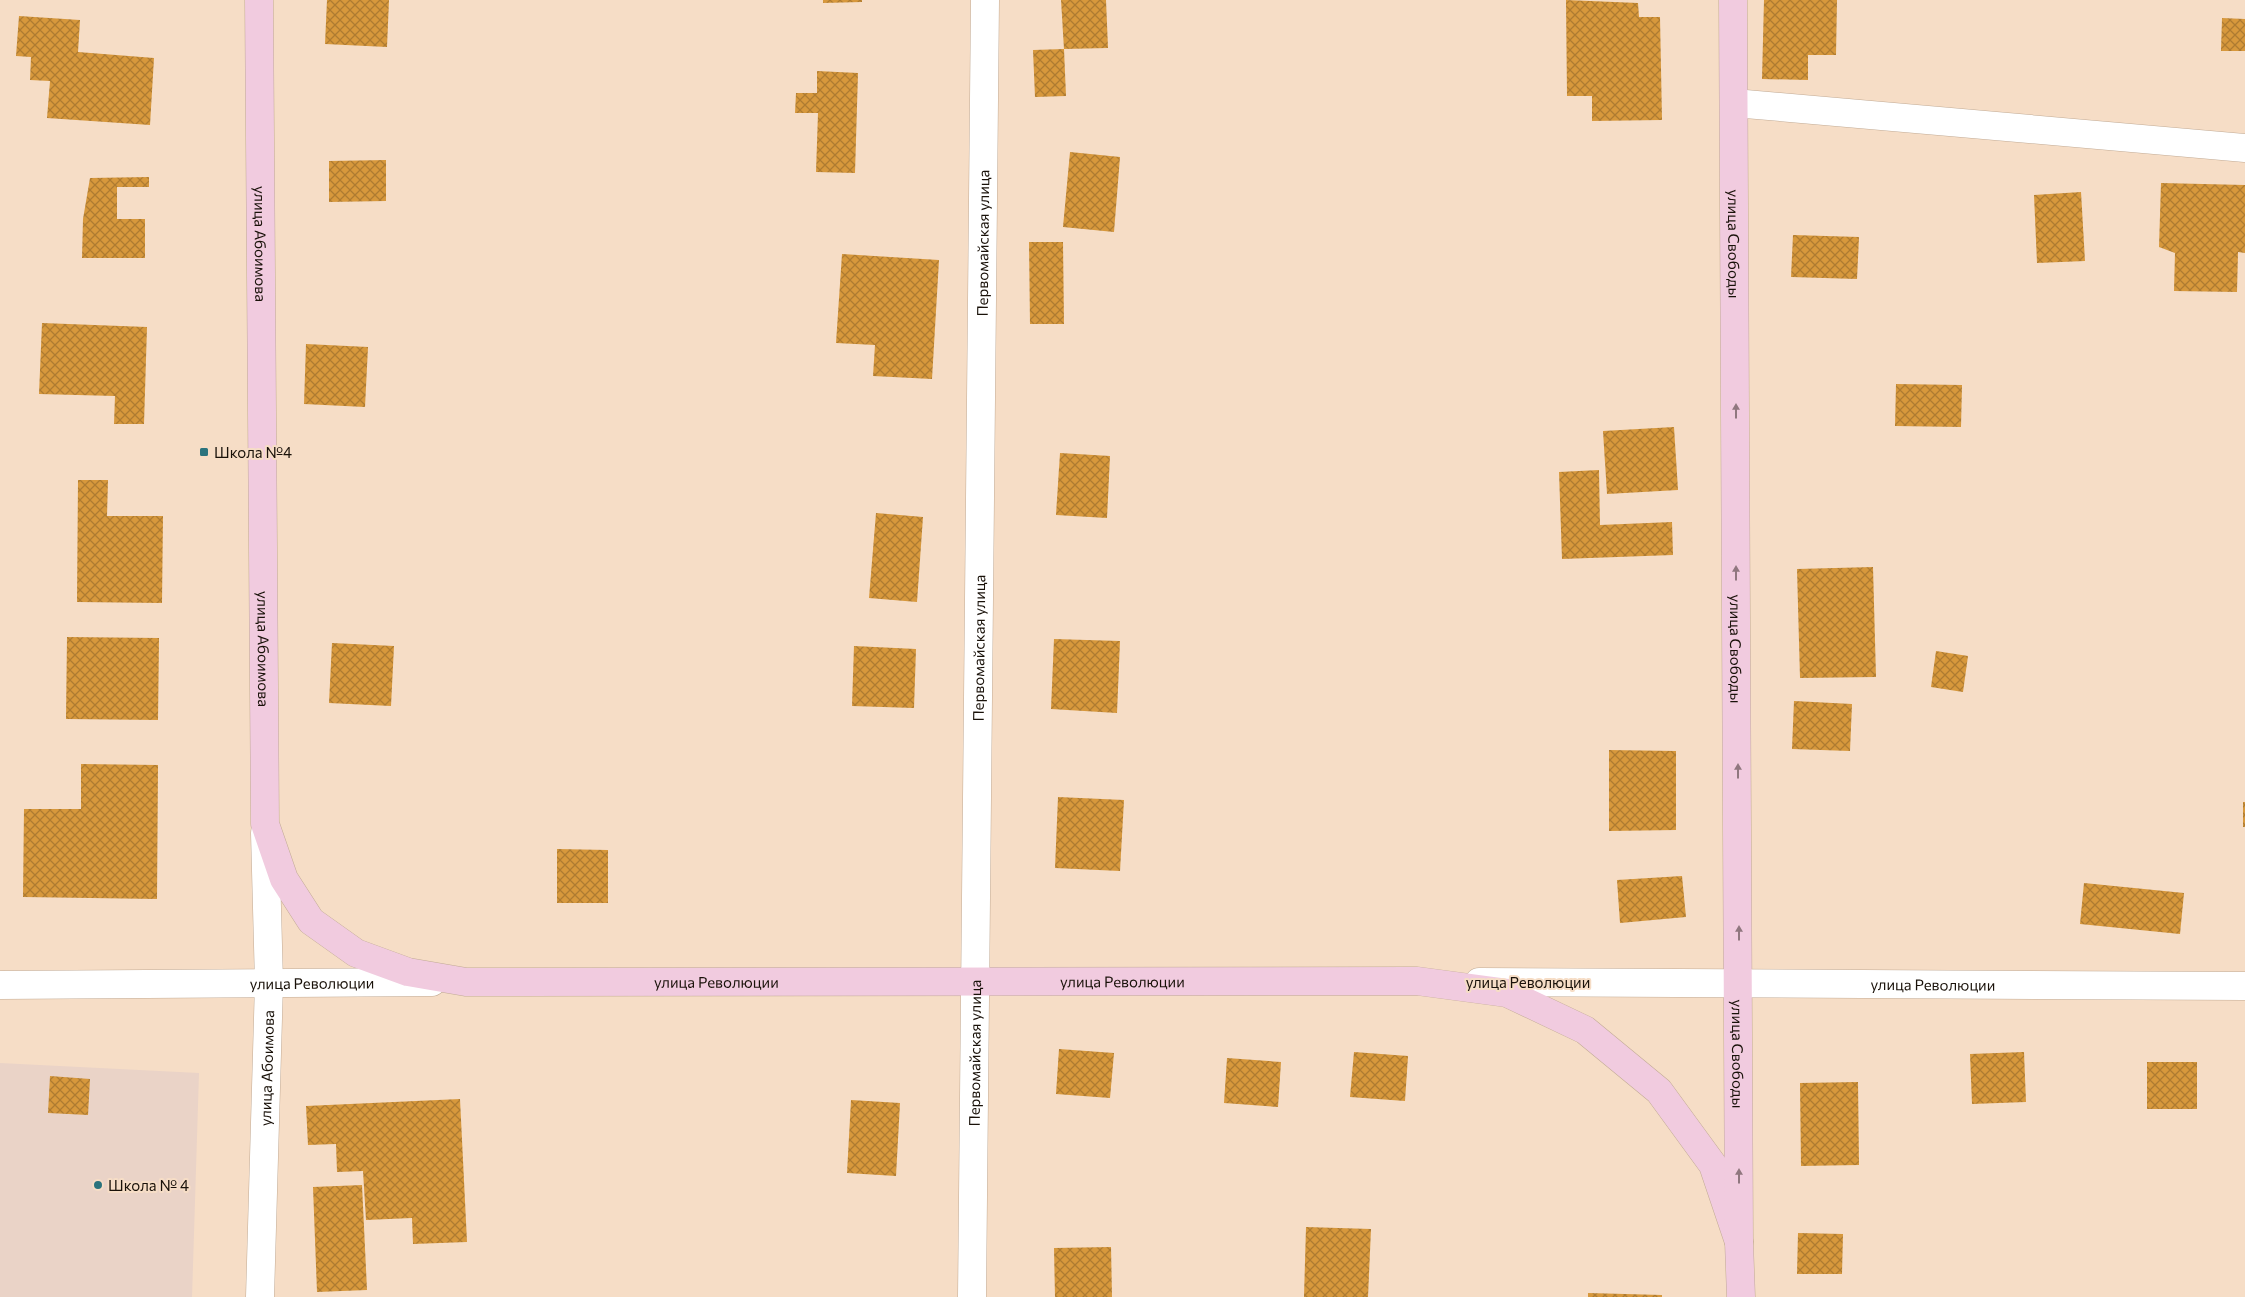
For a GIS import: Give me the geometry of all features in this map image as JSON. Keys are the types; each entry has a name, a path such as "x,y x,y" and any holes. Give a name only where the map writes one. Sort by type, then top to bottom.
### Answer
{"main road":[{"name":"улица Абоимова","path":"259,0 265,824"},
{"name":"улица Свободы","path":"1733,0 1739,1242 1741,1297"},
{"path":"265,824 284,879 311,921 356,953 408,972 466,982"},
{"path":"1417,981 1507,993 1585,1030 1659,1091 1713,1165 1739,1242"},
{"name":"улица Революции","path":"466,982 1417,981"}],"street":[{"name":"Первомайская улица","path":"972,1297 985,0"},
{"path":"1734,103 2245,148"},
{"name":"улица Абоимова","path":"260,1297 269,983 265,824"},
{"name":"улица Революции","path":"1417,981 2245,986"},
{"name":"улица Революции","path":"0,985 466,982"}],"shaded area":[{"name":"Школа № 4","path":"0,1063 199,1073 192,1297 0,1297"}],"building":[{"path":"327,0 389,0 387,47 325,44"},
{"path":"823,0 862,0 862,2 823,3"},
{"path":"1061,0 1106,0 1108,48 1064,49"},
{"path":"1566,0 1638,3 1639,17 1660,17 1662,120 1592,121 1592,96 1567,96"},
{"path":"1764,0 1837,0 1836,55 1808,55 1808,80 1762,79"},
{"path":"19,16 80,20 78,52 154,58 150,125 47,118 50,81 30,80 31,57 16,56"},
{"path":"2222,18 2245,19 2245,51 2221,51"},
{"path":"1064,49 1066,96 1035,97 1033,50"},
{"path":"817,71 858,73 855,173 816,172 818,113 795,113 796,93 817,93"},
{"path":"1070,152 1120,157 1114,232 1063,227"},
{"path":"386,160 386,201 329,202 329,161"},
{"path":"149,177 149,187 117,187 117,219 145,219 145,258 82,258 83,219 90,178"},
{"path":"2161,183 2245,185 2245,253 2238,252 2237,292 2174,291 2175,253 2159,247"},
{"path":"2081,192 2085,261 2037,263 2034,195"},
{"path":"1793,235 1859,237 1857,279 1791,277"},
{"path":"1029,242 1063,242 1064,324 1030,324"},
{"path":"842,254 939,260 932,379 873,376 875,345 836,343"},
{"path":"42,323 147,327 144,424 114,424 115,396 39,394"},
{"path":"306,344 368,347 365,407 304,404"},
{"path":"1896,384 1962,385 1961,427 1895,426"},
{"path":"1674,427 1678,490 1607,494 1603,431"},
{"path":"1060,453 1110,456 1107,518 1056,515"},
{"path":"1599,470 1600,525 1672,522 1673,555 1562,559 1559,472"},
{"path":"78,480 108,480 107,516 163,516 162,603 77,602"},
{"path":"876,513 923,517 917,602 869,598"},
{"path":"1873,567 1876,677 1800,678 1797,569"},
{"path":"67,637 159,638 158,720 66,719"},
{"path":"1054,639 1120,641 1117,713 1051,709"},
{"path":"332,643 394,646 391,706 329,703"},
{"path":"854,646 916,649 914,708 852,706"},
{"path":"1936,651 1968,656 1963,692 1931,687"},
{"path":"1794,701 1852,704 1850,751 1792,749"},
{"path":"1609,750 1676,751 1676,830 1609,831"},
{"path":"81,764 158,765 157,899 23,897 24,809 81,809"},
{"path":"1058,797 1124,800 1120,871 1055,868"},
{"path":"2243,802 2245,802 2245,827 2243,827"},
{"path":"557,849 608,850 608,903 557,903"},
{"path":"1682,876 1686,917 1620,923 1617,880"},
{"path":"2084,883 2184,893 2180,934 2080,924"},
{"path":"1059,1049 1114,1053 1110,1098 1056,1094"},
{"path":"1354,1052 1408,1056 1405,1101 1350,1097"},
{"path":"2024,1052 2026,1102 1972,1104 1970,1054"},
{"path":"1227,1058 1281,1062 1278,1107 1224,1103"},
{"path":"2147,1062 2197,1062 2197,1109 2147,1109"},
{"path":"50,1076 90,1079 88,1115 48,1113"},
{"path":"1858,1082 1859,1165 1801,1166 1800,1083"},
{"path":"460,1099 467,1242 413,1244 412,1218 366,1220 363,1171 337,1172 336,1144 308,1145 306,1106"},
{"path":"851,1100 900,1103 896,1176 847,1173"},
{"path":"362,1185 367,1290 317,1292 313,1187"},
{"path":"1306,1227 1371,1229 1368,1297 1304,1297"},
{"path":"1798,1233 1843,1234 1842,1274 1797,1274"},
{"path":"1111,1247 1112,1297 1055,1297 1054,1248"},
{"path":"1588,1293 1662,1295 1662,1297 1588,1297"}],"place":[{"name":"Школа №4","path":"204,452"},
{"name":"Школа № 4","path":"98,1185"}]}
